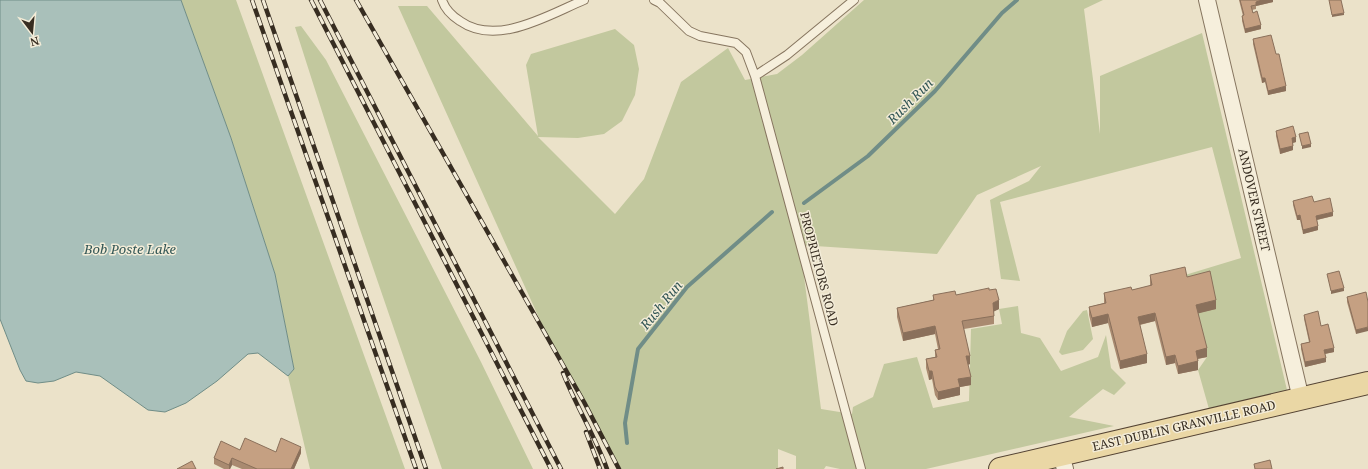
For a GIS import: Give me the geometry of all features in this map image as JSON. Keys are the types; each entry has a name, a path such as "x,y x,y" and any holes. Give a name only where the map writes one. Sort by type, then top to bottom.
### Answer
{"main road":[{"name":"EAST DUBLIN GRANVILLE ROAD","path":"1000,469 1063,462 1301,399 1368,383"}],"street":[{"name":"ANDOVER STREET","path":"1207,0 1301,399"}],"lane":[{"path":"442,0 444,6 454,17 467,26 484,31 496,32 539,19 584,0"},
{"name":"PROPRIETORS ROAD","path":"654,0 660,3 689,30 700,36 736,43 746,52 755,76 860,469"},
{"path":"755,76 787,55 848,2"}],"green space":[{"path":"181,0 236,0 405,469 310,469 288,376 294,369 275,274 231,138"},
{"path":"864,0 1103,0 1084,9 1100,134 1100,76 1202,33 1287,390 1209,409 1198,370 1207,357 1185,275 1241,258 1212,147 1000,202 1020,281 1001,279 990,200 1029,181 1041,166 977,195 937,254 800,245 821,409 852,414 853,407 873,397 884,364 917,357 933,408 969,401 971,329 1002,324 999,309 1018,306 1021,333 1040,338 1061,371 1098,357 1106,335 1111,368 1126,383 1114,395 1103,389 1069,417 1114,426 926,469 840,469 826,466 824,469 796,469 796,456 778,449 778,469 621,469 549,340 398,6 427,6 538,136 526,65 531,54 615,29 634,45 639,69 635,95 622,121 604,134 578,138 538,137 615,214 644,179 681,82 728,48 745,80 777,74 802,55"},
{"path":"301,26 326,60 481,362 533,469 442,469 358,224 295,27"},
{"path":"1087,310 1093,339 1083,350 1062,355 1059,352 1067,331 1083,311"}],"water":[{"name":"Bob Poste Lake","path":"0,0 181,0 231,138 275,274 294,369 288,376 258,353 248,354 217,381 186,403 165,412 148,410 100,376 76,372 54,381 38,383 26,381 20,370 0,319"}],"building":[{"path":"1240,0 1262,0 1256,2 1256,5 1251,6 1253,13 1257,11 1261,25 1245,29 1242,16 1244,15"},
{"path":"1329,0 1341,0 1344,13 1332,15"},
{"path":"1271,35 1276,54 1279,54 1286,86 1268,91 1265,78 1262,78 1253,39"},
{"path":"1293,126 1296,137 1292,138 1293,146 1280,149 1276,131"},
{"path":"1308,132 1311,144 1302,146 1299,134"},
{"path":"1312,196 1314,202 1330,198 1333,212 1316,216 1318,226 1303,230 1300,215 1297,216 1293,201"},
{"path":"1185,267 1187,277 1210,271 1216,300 1196,305 1207,348 1196,351 1198,361 1178,366 1175,355 1166,357 1155,313 1138,317 1147,354 1120,361 1108,314 1092,318 1089,307 1106,303 1104,293 1131,287 1132,290 1152,285 1150,275"},
{"path":"1339,271 1344,288 1331,291 1327,274"},
{"path":"989,288 989,290 996,289 999,300 993,303 994,316 962,321 970,356 966,356 971,377 958,379 960,387 938,392 935,387 932,371 929,371 926,359 937,357 935,350 940,349 935,326 903,333 897,308 934,300 933,295 955,291 956,295"},
{"path":"1366,292 1368,302 1368,327 1356,330 1347,297"},
{"path":"1318,311 1321,326 1328,324 1334,348 1324,350 1326,358 1305,362 1301,344 1310,342 1304,315"},
{"path":"245,438 276,452 281,438 301,447 291,469 257,469 232,458 229,465 214,458 221,441 240,450"},
{"path":"1270,460 1272,469 1255,469 1254,464"},
{"path":"192,461 196,469 177,469"}],"waterway":[{"name":"Rush Run","path":"804,203 868,156 935,91 1002,13 1017,0"},
{"name":"Rush Run","path":"627,443 625,423 638,349 687,287 772,212"}],"railway":[{"path":"252,0 416,469"},
{"path":"263,0 426,469"},
{"path":"311,0 551,469"},
{"path":"320,0 561,469"},
{"path":"356,0 584,402 619,469"},
{"path":"563,373 607,469"},
{"path":"586,432 600,469"}]}
